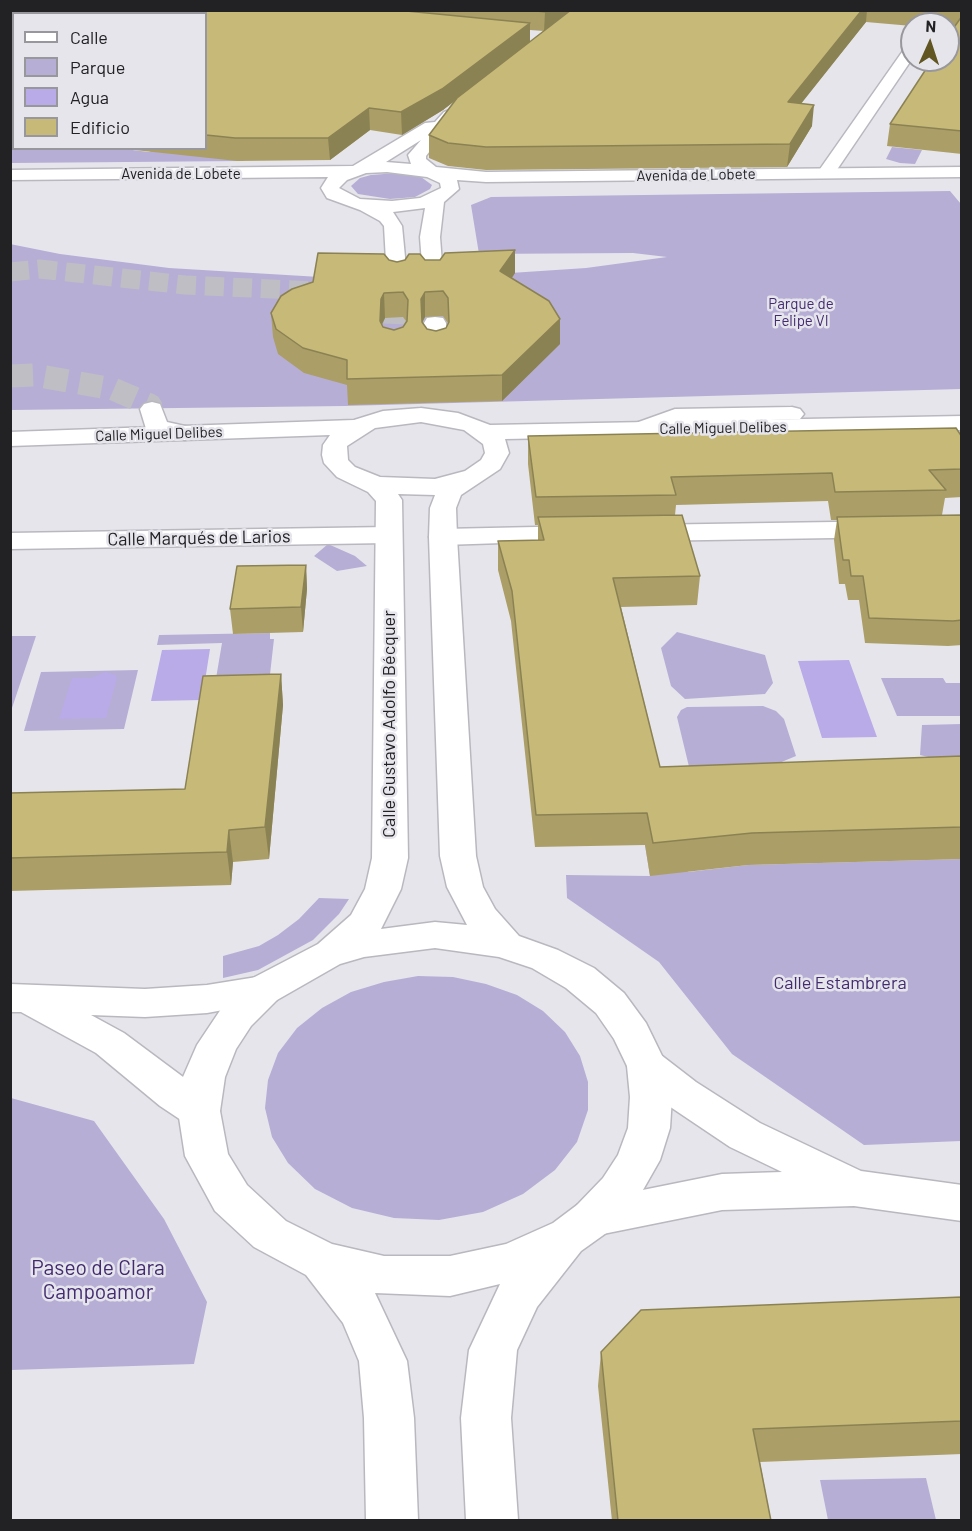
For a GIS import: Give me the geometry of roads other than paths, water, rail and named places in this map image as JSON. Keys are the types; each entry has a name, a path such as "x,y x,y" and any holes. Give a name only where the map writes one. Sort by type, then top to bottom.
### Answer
{"main road":[{"path":"826,173 900,65"},
{"path":"433,277 430,237 440,196 450,189 448,180 430,172 417,161 417,155 450,116 466,102"},
{"path":"333,194 330,188 333,181 358,170 450,116"},
{"name":"Avenida de Lobete","path":"10,175 358,170 408,167 430,172 486,177 962,172"},
{"name":"Avenida de Lobete","path":"10,183 249,182 295,185 333,194 347,201 368,206 401,206 440,196 500,188 962,182"},
{"path":"368,206 387,217 393,226 397,278"},
{"path":"435,323 436,347"},
{"path":"440,402 452,414 479,428 495,442 497,453 482,471 450,491 445,500 443,537 458,856 465,887 480,916 506,945"},
{"path":"354,430 384,414 392,404"},
{"path":"152,409 156,428 185,433"},
{"path":"642,429 675,416 792,414"},
{"path":"354,430 383,418 422,415 449,418 479,428"},
{"name":"Calle Miguel Delibes","path":"479,428 642,429 962,423"},
{"name":"Calle Miguel Delibes","path":"10,439 307,430 333,434 354,430"},
{"name":"Calle Gustavo Adolfo Bécquer","path":"327,955 366,922 383,889 390,858 389,500 377,487 346,472 337,464 334,454 354,430"},
{"name":"Calle Miguel Delibes","path":"482,471 535,453 570,449 962,441"},
{"name":"Calle Gustavo Adolfo Bécquer","path":"366,481 415,488 436,487 482,471"},
{"path":"443,537 962,528"},
{"name":"Calle Marqués de Larios","path":"10,541 388,535"},
{"path":"492,1521 486,1418 493,1350 519,1294 581,1227 619,1191 638,1160 649,1128 651,1097 646,1066 632,1033 610,1003 580,978 545,959 506,945 471,938 435,935 362,944 327,955 263,990 237,1016 217,1045 204,1077 199,1111 207,1156 231,1198 270,1234 322,1261 384,1276 450,1276 513,1262 581,1227 722,1192 854,1188 962,1203"},
{"path":"19,999 145,1003 207,999 263,990"},
{"path":"19,999 110,1043 175,1095 199,1111"},
{"path":"646,1066 681,1094 745,1134 854,1188"},
{"path":"322,1261 361,1311 383,1361 389,1419 392,1521"}],"water":[{"path":"210,649 202,700 151,701 162,650"},
{"path":"849,660 877,737 822,738 798,661"},
{"path":"105,672 116,675 117,678 106,718 59,719 72,678 91,678"}],"tunnel":[{"path":"10,272 40,269 185,285 337,292"},
{"path":"396,299 397,278"},
{"path":"395,324 396,298"},
{"path":"10,376 34,375 113,389 150,405 152,409"}],"park label":[{"name":"Parque de Felipe VI","path":"801,312"},
{"name":"Calle Estambrera","path":"840,983"},
{"name":"Paseo de Clara Campoamor","path":"98,1280"}]}
